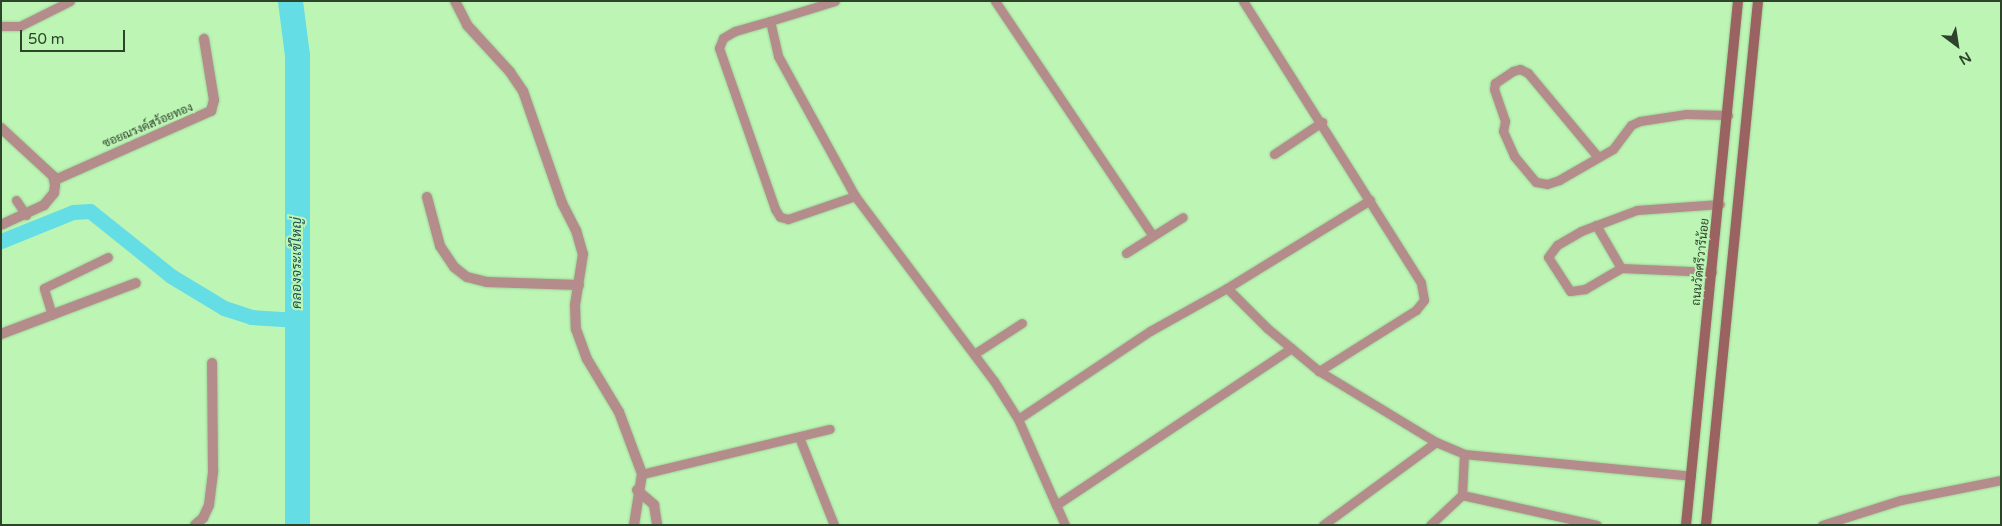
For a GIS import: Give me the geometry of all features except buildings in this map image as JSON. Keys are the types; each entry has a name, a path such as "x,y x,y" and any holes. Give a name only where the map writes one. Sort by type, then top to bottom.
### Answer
{"main road":[{"name":"ถนนวัดศรีวารีน้อย","path":"1686,525 1720,204 1738,1"},
{"path":"1706,525 1758,1"}],"street":[{"path":"455,1 467,25 510,72 523,91 562,203 576,230 583,254 575,305 576,329 587,359 619,412 642,474 637,490 634,525"},
{"name":"ซอยณรงค์สร้อยทอง","path":"55,180 211,111 214,100 204,39"},
{"path":"1,128 55,180 51,198 26,215 1,225"},
{"path":"427,197 440,246 454,267 467,277 488,282 579,285"},
{"path":"1,334 136,283"},
{"path":"195,525 209,505 213,470 212,363"},
{"path":"637,490 654,505 657,525"}],"lane":[{"path":"1,26 20,26 70,1"},
{"path":"834,1 735,31 723,38 719,48 775,209 780,218 788,219 855,196"},
{"path":"995,1 1152,235"},
{"path":"1243,1 1322,122 1421,283 1424,300 1416,310 1319,371"},
{"path":"770,21 778,56 855,196 974,354 1018,419 1065,525"},
{"path":"1598,157 1528,73 1520,69 1513,71 1495,83 1494,89 1505,121 1503,131 1514,156 1536,182 1547,184 1559,180 1614,149 1631,125 1640,121 1686,114 1728,115"},
{"path":"1274,154 1322,122"},
{"path":"16,200 26,215"},
{"path":"1018,419 1150,331 1227,288 1370,200"},
{"path":"1712,272 1622,268 1576,292 1570,291 1552,267 1548,257 1551,250 1596,225 1637,210 1720,204"},
{"path":"1126,253 1183,217"},
{"path":"1596,225 1622,268"},
{"path":"52,315 44,288 108,257"},
{"path":"1227,288 1291,348 1319,371 1436,442 1464,454 1691,476"},
{"path":"974,354 1022,322"},
{"path":"1056,505 1291,348"},
{"path":"642,474 830,429"},
{"path":"799,437 834,525"},
{"path":"1323,525 1436,442"},
{"path":"1430,525 1462,495 1464,454"},
{"path":"1822,525 1901,500 2001,480"},
{"path":"1462,495 1597,525"}],"waterway":[{"name":"คลองจระเข้ใหญ่","path":"290,1 297,55 297,525"},
{"path":"1,241 73,212 90,211 171,276 224,308 251,317 298,320"}]}
